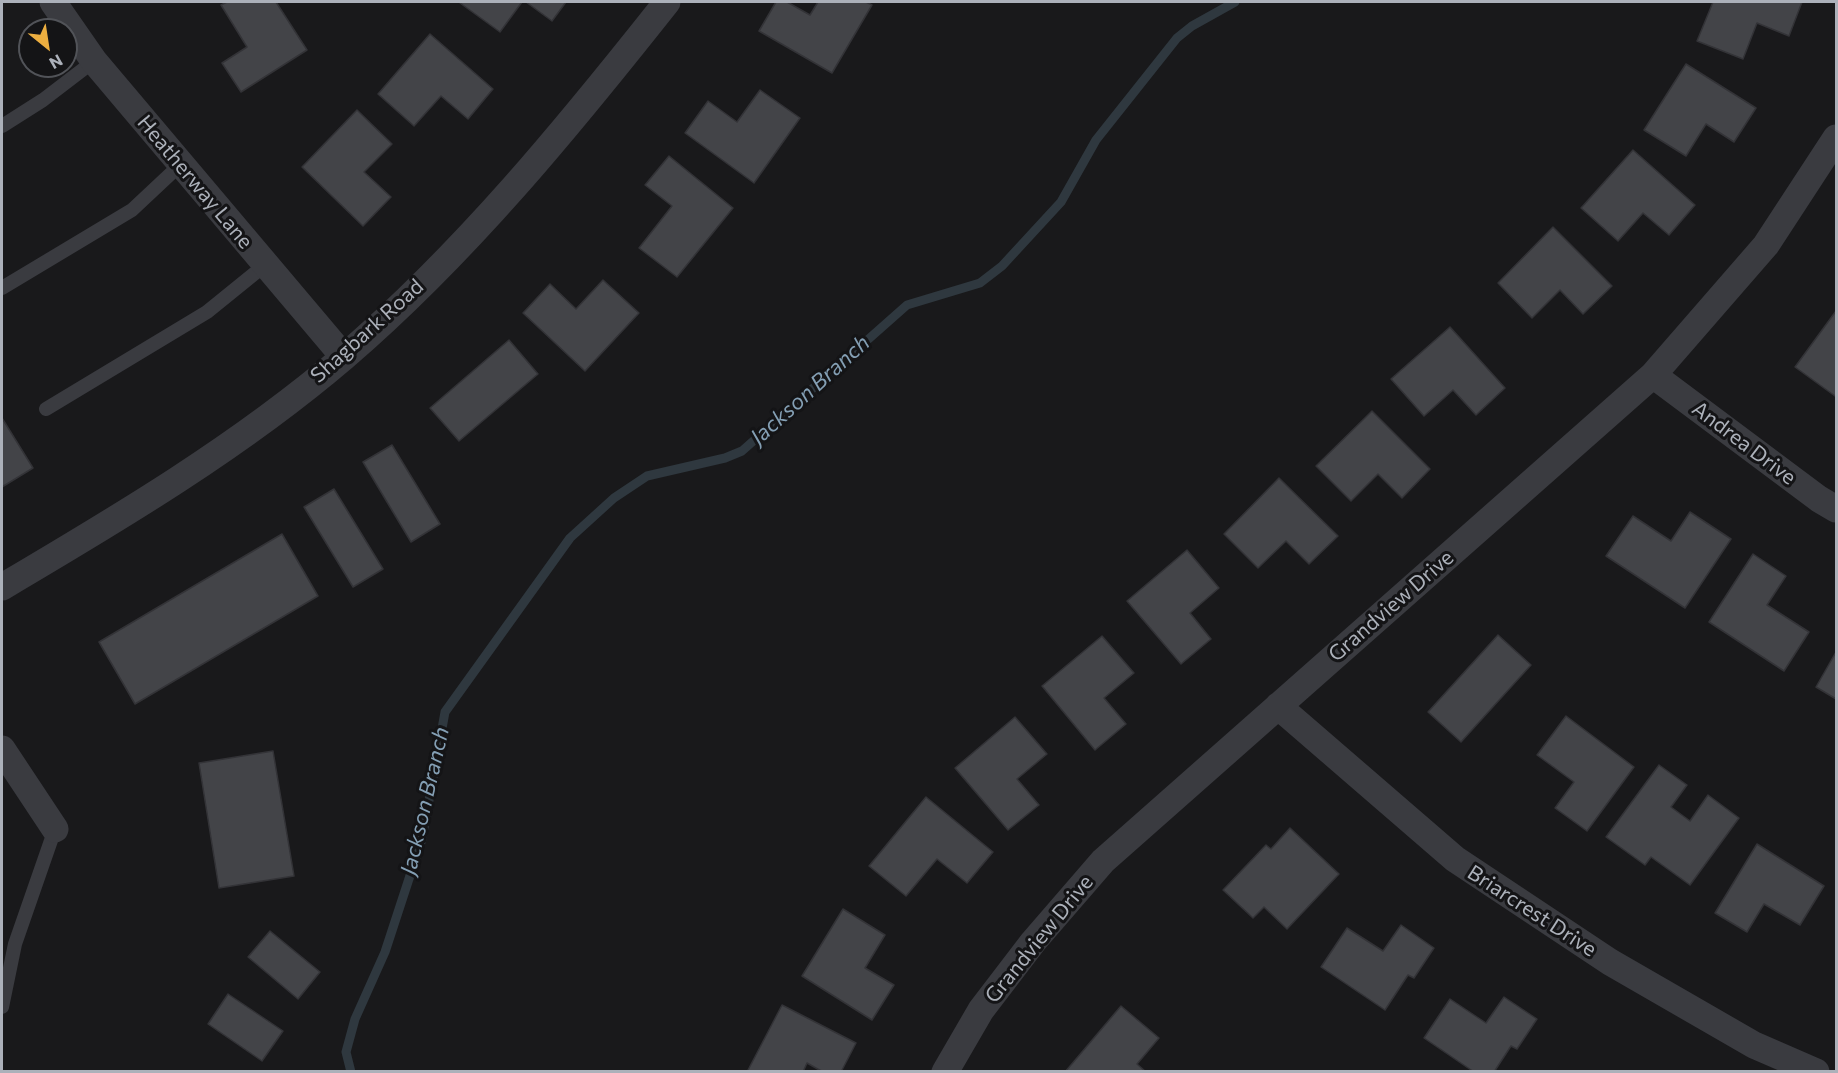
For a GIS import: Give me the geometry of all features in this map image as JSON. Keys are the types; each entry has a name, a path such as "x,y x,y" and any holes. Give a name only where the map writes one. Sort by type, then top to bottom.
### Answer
{"street":[{"name":"Heatherway Lane","path":"53,2 94,61 344,357"},
{"name":"Shagbark Road","path":"2,587 111,523 214,454 344,357 476,231 572,121 668,2"},
{"name":"Grandview Drive","path":"945,1071 981,1010 1033,942 1103,861 1653,375 1766,245 1836,138"},
{"name":"Andrea Drive","path":"1653,375 1819,500 1836,508"},
{"name":"Briarcrest Drive","path":"1278,706 1455,859 1620,968 1754,1045 1816,1071"},
{"path":"2,749 55,829"}],"lane":[{"path":"2,126 44,100 94,61"},
{"path":"2,288 132,210 180,165"},
{"path":"46,409 207,312 265,265"},
{"path":"2,1007 15,944 55,829"}],"building":[{"path":"227,2 276,2 307,50 241,92 222,63 247,47 221,5"},
{"path":"461,2 522,2 500,32"},
{"path":"526,2 566,2 552,21"},
{"path":"776,2 787,2 810,15 818,2 866,2 872,5 832,73 759,31"},
{"path":"1713,2 1802,2 1789,36 1757,23 1743,59 1697,41"},
{"path":"430,34 493,89 468,119 441,96 414,126 378,94"},
{"path":"1686,64 1756,108 1734,142 1706,124 1686,156 1644,130"},
{"path":"760,90 800,118 754,183 685,133 708,101 737,122"},
{"path":"357,110 392,144 364,172 391,197 363,226 302,167"},
{"path":"1633,150 1695,205 1669,235 1643,213 1618,241 1581,208"},
{"path":"669,156 733,208 677,277 639,248 672,206 645,185"},
{"path":"1553,227 1612,286 1583,314 1560,290 1532,318 1498,283"},
{"path":"603,280 639,313 585,371 523,313 550,284 576,309"},
{"path":"1836,311 1836,394 1835,396 1795,367"},
{"path":"1450,327 1505,388 1476,415 1453,390 1424,416 1391,379"},
{"path":"509,340 538,374 459,441 430,408"},
{"path":"1372,411 1430,469 1402,498 1378,474 1351,501 1316,466"},
{"path":"2,418 33,468 2,487"},
{"path":"392,445 440,524 411,542 363,462"},
{"path":"1279,478 1338,536 1309,564 1286,541 1258,568 1224,534"},
{"path":"334,489 383,569 353,587 304,507"},
{"path":"1690,512 1731,539 1685,608 1606,556 1633,516 1671,541"},
{"path":"282,534 318,596 135,704 99,642"},
{"path":"1187,550 1219,588 1190,613 1211,639 1181,664 1127,601"},
{"path":"1753,554 1786,576 1767,605 1809,632 1784,671 1709,622"},
{"path":"1498,635 1531,665 1461,742 1428,712"},
{"path":"1102,636 1134,673 1104,698 1126,724 1095,750 1042,686"},
{"path":"1836,652 1836,699 1816,687"},
{"path":"1566,716 1634,767 1587,831 1555,808 1574,782 1537,755"},
{"path":"1015,717 1047,754 1017,779 1039,805 1008,830 955,768"},
{"path":"273,751 294,876 219,888 199,763"},
{"path":"1659,765 1687,785 1671,807 1690,821 1708,795 1739,818 1690,885 1651,857 1645,865 1606,837"},
{"path":"926,797 993,852 967,883 937,859 906,896 869,866"},
{"path":"1290,828 1339,874 1287,929 1264,907 1253,918 1223,890 1266,845 1271,849"},
{"path":"1757,844 1824,886 1800,925 1764,904 1747,932 1715,913"},
{"path":"843,909 885,935 865,968 894,985 872,1020 802,976"},
{"path":"1401,925 1434,948 1414,978 1408,975 1385,1010 1321,967 1347,928 1383,951"},
{"path":"270,931 320,972 298,999 248,957"},
{"path":"228,994 283,1031 262,1061 208,1024"},
{"path":"1504,997 1537,1019 1517,1049 1511,1046 1494,1072 1474,1072 1424,1038 1450,999 1486,1023"},
{"path":"782,1005 856,1043 841,1072 823,1072 807,1063 803,1072 747,1072"},
{"path":"1121,1006 1159,1038 1137,1064 1146,1072 1065,1072"}],"waterway":[{"name":"Jackson Branch","path":"351,1072 346,1052 355,1019 385,952 422,839 445,712 570,538 614,498 647,476 725,458 742,451 907,305 980,283 1002,266 1061,202 1096,140 1177,38 1192,26 1235,2"}]}
